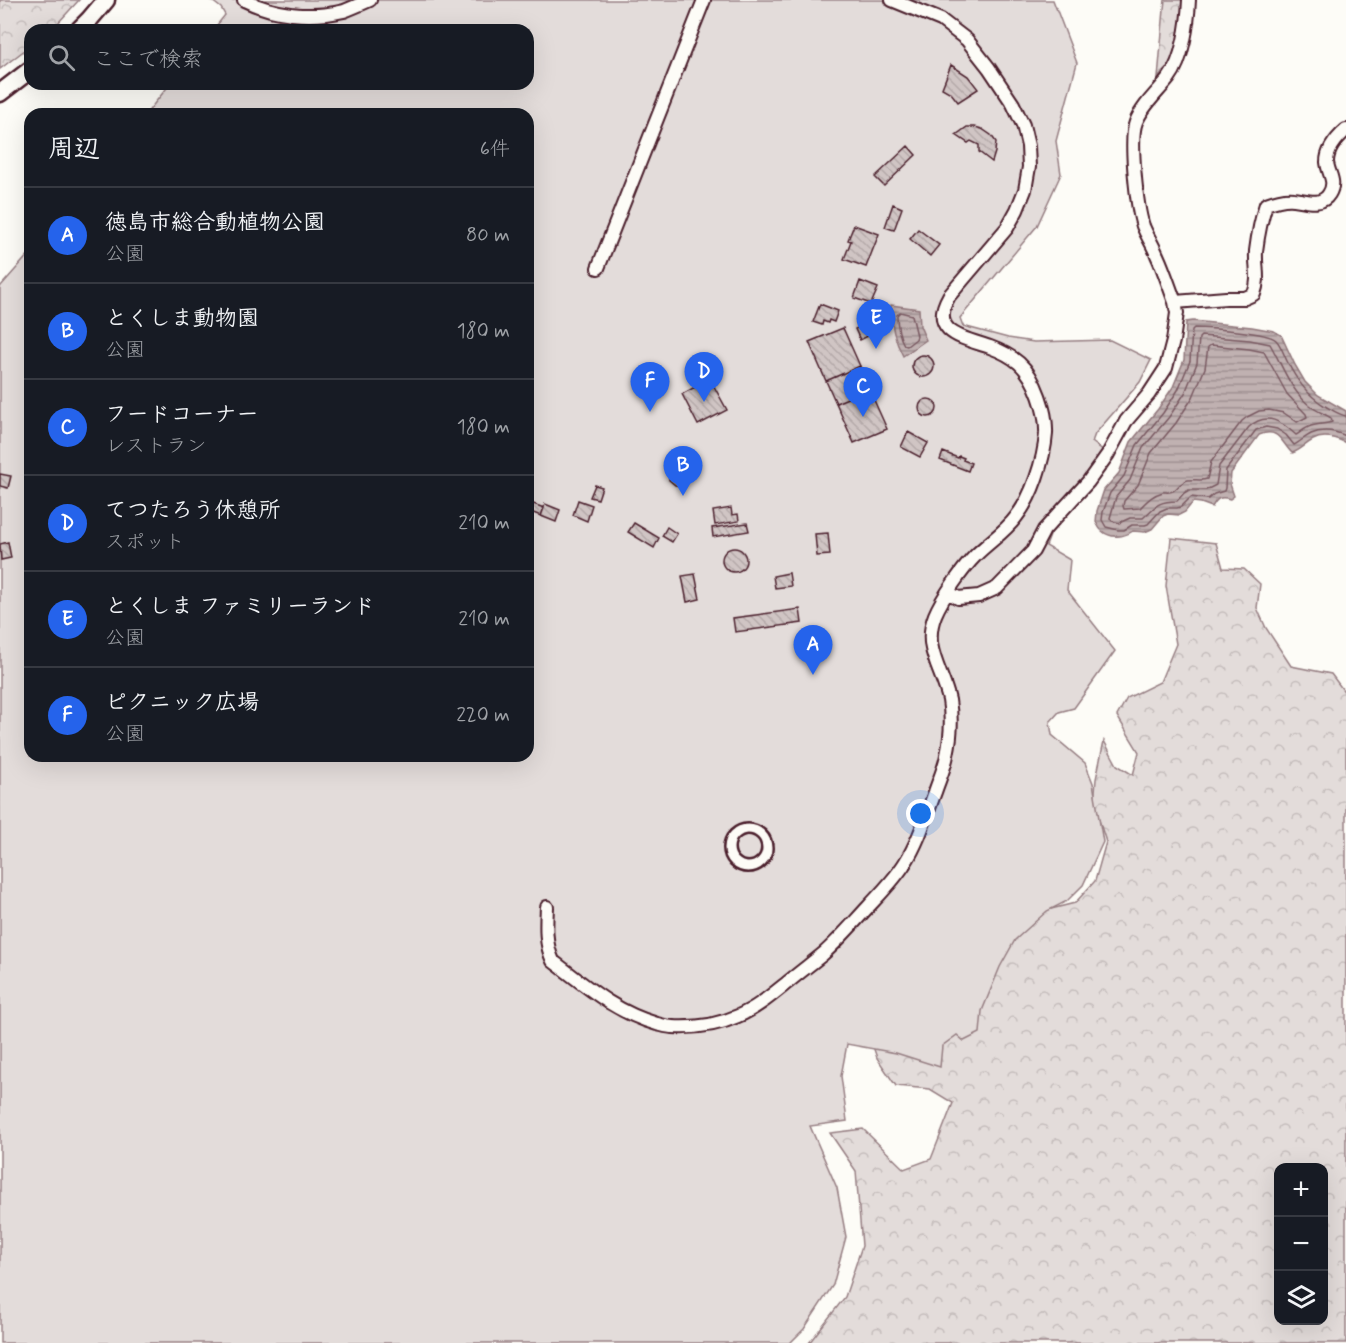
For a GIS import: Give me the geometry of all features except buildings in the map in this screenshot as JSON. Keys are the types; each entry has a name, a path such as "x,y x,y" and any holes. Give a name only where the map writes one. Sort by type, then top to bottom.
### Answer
{"main road":[{"path":"85,24 106,0"},
{"path":"0,93 24,75"}],"street":[{"path":"244,0 284,14 314,15 345,10 370,0"},
{"path":"598,268 704,0"},
{"path":"547,907 548,950 553,961 612,1006 640,1019 671,1027 712,1024 738,1016 766,1000 825,952 894,879 917,842 947,757 951,735 948,699 932,651 930,633 935,614 975,556 1016,518 1040,468 1045,449 1046,430 1045,415 1032,380 1021,365 1007,355 959,338 950,332 942,315 949,296 1007,228 1017,210 1029,167 1028,146 1023,125 1013,104 968,40 941,20 892,0"},
{"path":"948,592 958,598 979,596 997,588 1033,551 1044,530 1088,482 1108,454 1126,422 1149,394 1166,368 1177,314 1159,257 1143,225 1132,139 1136,121 1171,76 1182,49 1188,21 1189,0"},
{"path":"1175,302 1245,298 1254,294 1257,285 1256,254 1259,231 1266,204 1292,198 1313,202 1322,201 1332,186 1327,162 1331,146 1346,130"},
{"path":"751,828 758,830 767,841 767,853 762,862 755,866 740,866 729,854 731,838 736,832 751,828"}],"green space":[{"path":"0,0 79,0 57,24 24,24 24,51 0,69"},
{"path":"211,0 1053,0 1077,63 1056,141 1061,174 1037,226 960,318 963,326 1008,338 1034,342 1110,340 1151,360 1140,382 1095,434 1092,442 1112,457 1053,528 1046,546 1070,560 1067,590 1115,651 1074,708 1059,712 1050,722 1052,735 1085,763 1093,783 1103,842 1083,885 1067,901 1047,911 1015,940 1000,967 982,1011 980,1033 964,1041 957,1035 942,1046 940,1067 896,1053 847,1044 841,1076 847,1121 810,1126 837,1188 846,1237 833,1285 804,1329 790,1343 0,1343 0,287 24,260 24,762 534,762 534,108 151,108 165,90 534,90 534,24 218,24 225,15 221,8"},
{"path":"1165,0 1184,0 1176,56 1158,78 1164,9"},
{"path":"1171,538 1216,543 1223,568 1244,569 1260,584 1257,608 1266,628 1291,666 1331,674 1346,694 1346,1343 809,1343 845,1297 862,1246 856,1171 830,1133 863,1129 904,1169 931,1159 953,1103 930,1089 896,1086 877,1058 867,1029 1035,913 1075,903 1095,881 1106,842 1094,804 1096,779 1104,741 1117,765 1133,775 1139,752 1117,716 1127,698 1160,682 1176,644 1166,586"}],"water":[{"path":"891,305 919,309 920,326 926,340 903,356 893,331"},
{"path":"1186,322 1252,327 1274,331 1281,335 1305,382 1318,395 1346,411 1346,443 1334,438 1321,437 1292,453 1275,434 1259,435 1231,473 1230,484 1234,496 1230,499 1219,499 1212,507 1193,502 1185,512 1179,515 1163,516 1152,529 1145,532 1133,531 1122,536 1106,534 1096,522 1104,490 1119,473 1131,442 1173,387 1184,360"}],"place":[{"name":"とくしま ファミリーランド","path":"876,349"},
{"name":"てつたろう休憩所","path":"704,402"},
{"name":"ピクニック広場","path":"650,412"},
{"name":"フードコーナー","path":"863,417"},
{"name":"とくしま動物園","path":"683,496"},
{"name":"徳島市総合動植物公園","path":"813,675"}]}
